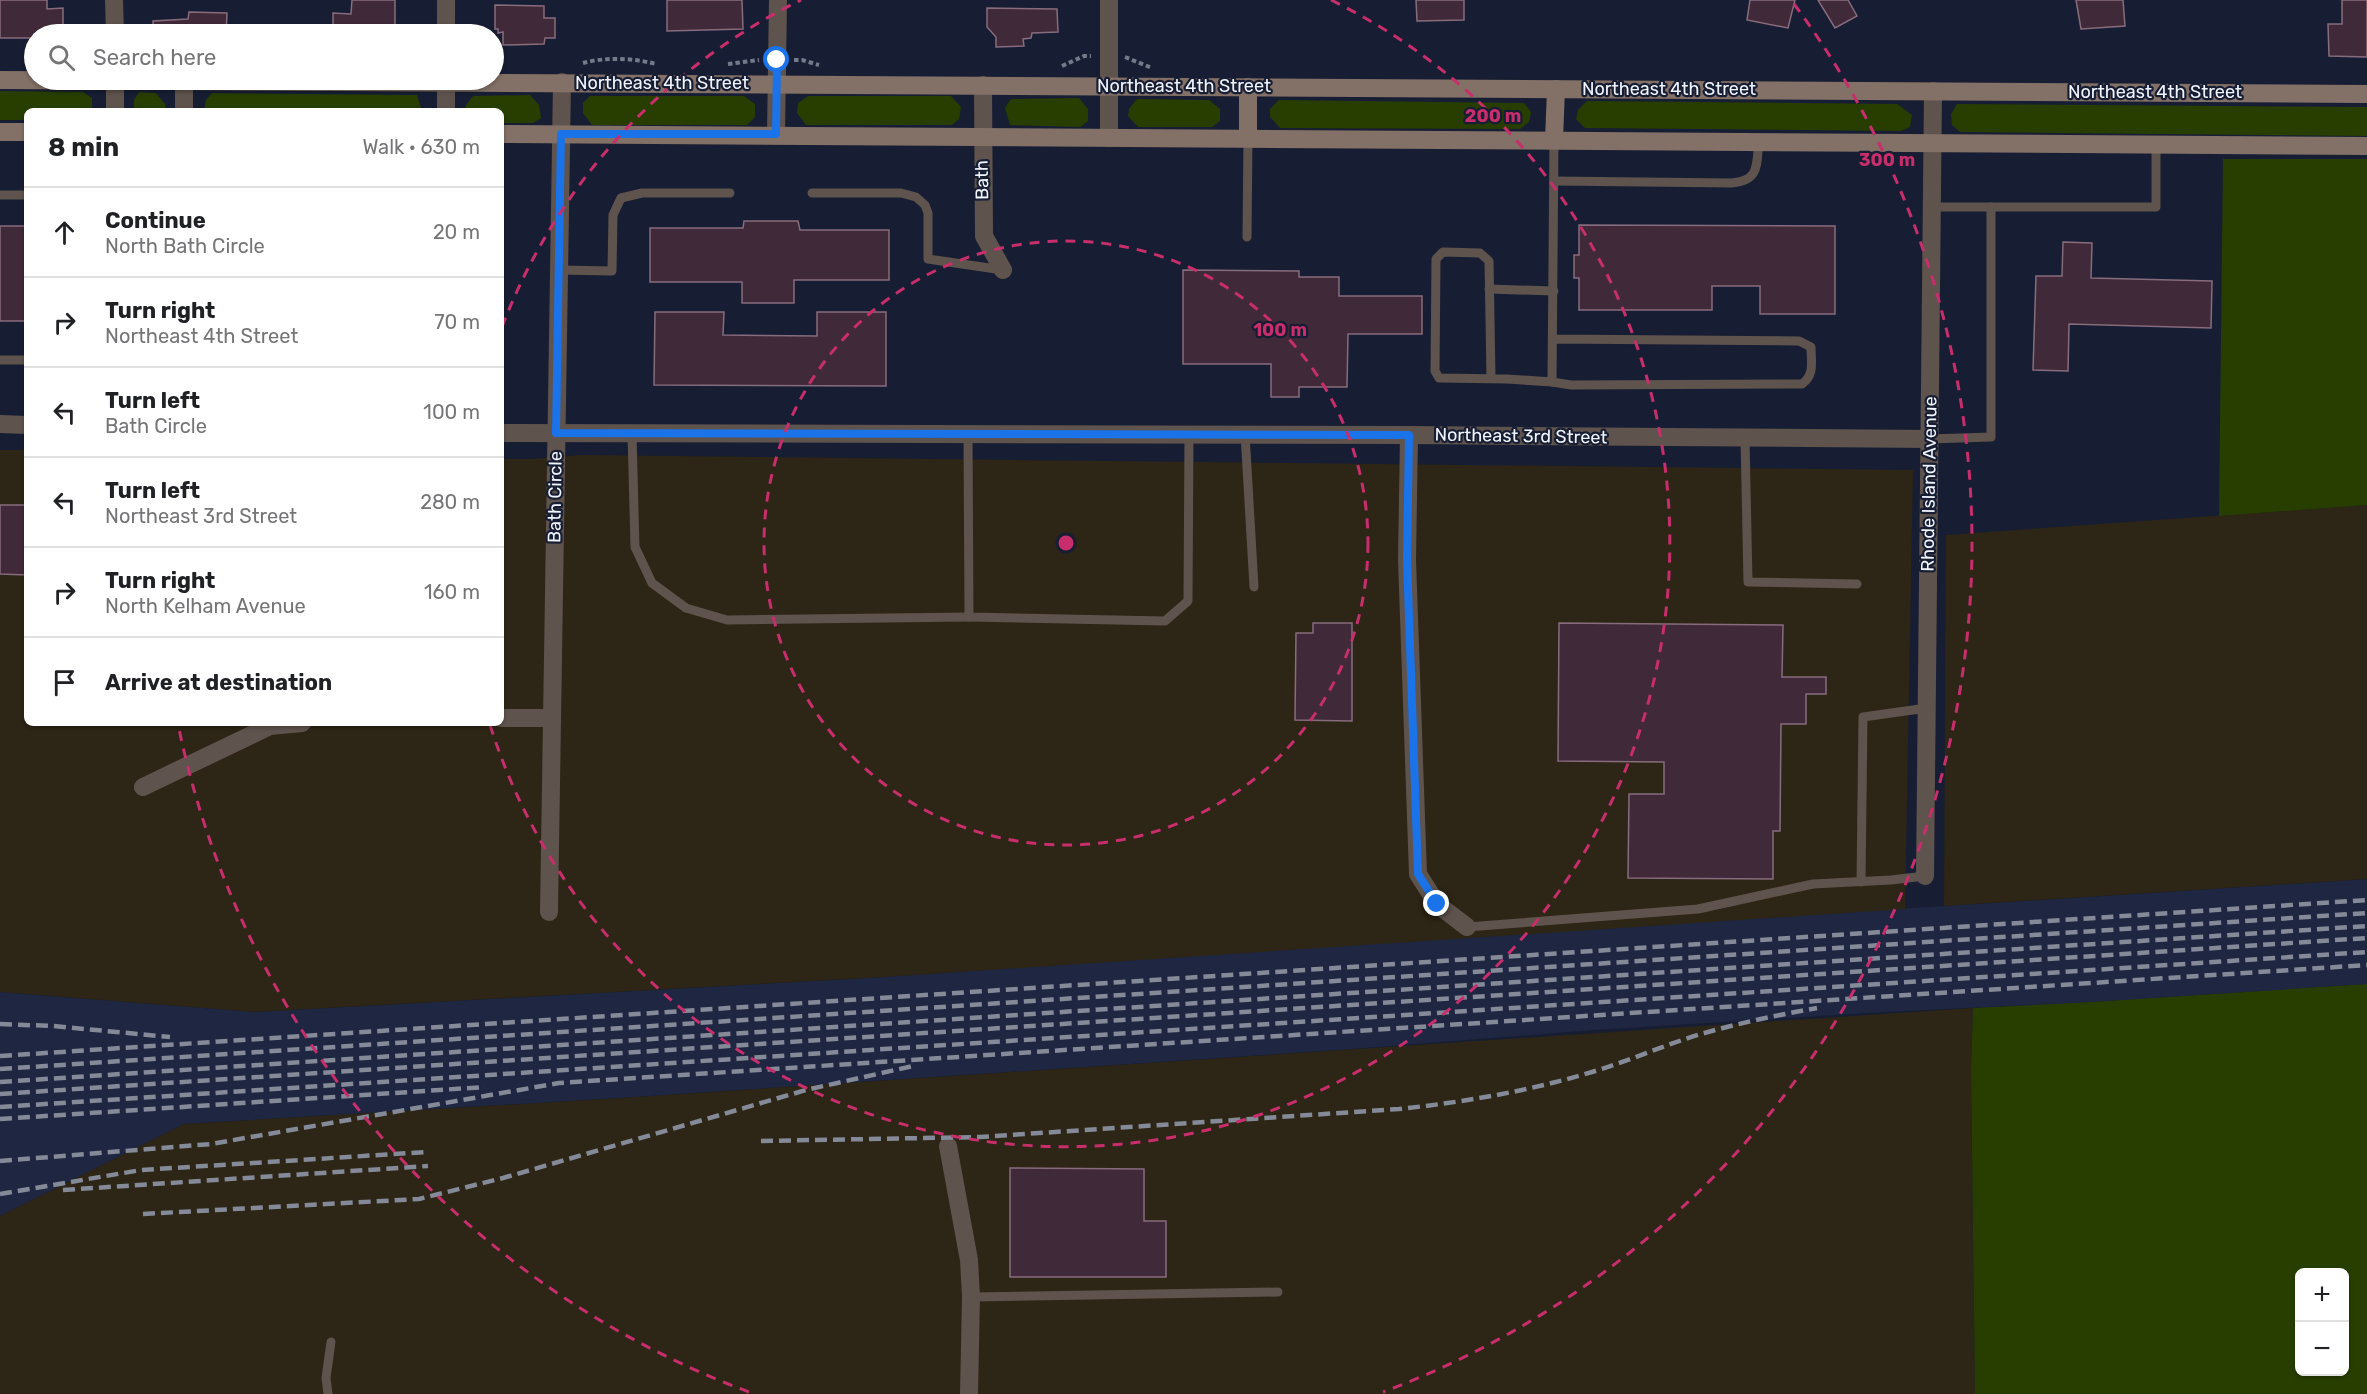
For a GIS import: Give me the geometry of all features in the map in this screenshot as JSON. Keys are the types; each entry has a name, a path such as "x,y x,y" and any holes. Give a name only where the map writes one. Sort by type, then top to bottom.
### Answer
{"main road":[{"name":"Northeast 4th Street","path":"0,80 24,80"},
{"name":"Northeast 4th Street","path":"504,81 2367,94"},
{"path":"1248,87 1248,138"},
{"path":"1554,140 1556,88"},
{"path":"0,132 24,132"},
{"path":"504,134 2367,146"}],"street":[{"path":"114,0 115,24"},
{"path":"446,0 446,24"},
{"path":"776,134 778,0"},
{"path":"1109,0 1109,138"},
{"name":"Bath Circle","path":"549,912 562,82"},
{"name":"Bath","path":"982,85 984,236 1003,270"},
{"path":"115,90 115,108"},
{"path":"184,90 184,108"},
{"path":"446,90 446,108"},
{"name":"Rhode Island Avenue","path":"1925,876 1933,91"},
{"path":"0,424 24,425"},
{"name":"Northeast 3rd Street","path":"504,433 1245,434 1929,439"},
{"path":"1409,435 1407,560 1418,874 1437,904 1467,927"},
{"path":"504,718 552,718"},
{"path":"143,787 270,726"},
{"path":"948,1146 969,1260 971,1297 969,1394"}],"lane":[{"path":"1247,237 1248,138"},
{"path":"1552,382 1554,140"},
{"path":"1554,181 1732,183 1746,181 1753,176 1756,169 1759,141"},
{"path":"1932,207 2156,207 2156,144"},
{"path":"559,270 612,271 613,215 621,198 642,193 730,193"},
{"path":"812,194 901,194 916,197 925,205 928,213 928,259 1003,270"},
{"path":"0,195 24,195"},
{"path":"1929,439 1991,437 1991,207"},
{"path":"1491,378 1489,261 1480,253 1443,252 1436,259 1435,371 1439,378 1491,378 1571,385 1802,384 1809,379 1812,370 1811,347 1799,341 1553,339"},
{"path":"1490,289 1554,291"},
{"path":"0,360 24,360"},
{"path":"632,434 635,547 652,583 686,608 727,620 969,617 1165,621 1188,601 1189,434"},
{"path":"968,434 969,617"},
{"path":"1245,434 1254,587"},
{"path":"1745,438 1748,582 1857,584"},
{"path":"1861,882 1863,717 1926,708"},
{"path":"1467,927 1698,909 1813,884 1925,876"},
{"path":"971,1297 1278,1292"},
{"path":"328,1394 326,1378 331,1342"}],"shaded area":[{"path":"0,450 24,450 24,726 504,726 504,459 581,455 1913,470 1905,909 884,977 255,1012 0,992"},
{"path":"2367,505 2367,879 1944,906 1946,535"},
{"path":"2367,879 2367,984 1593,1030 1340,1050 621,1098 184,1124 0,1216 0,992 255,1012 884,977 1427,939"},
{"path":"1973,1008 1971,1069 1975,1394 0,1394 0,1216 184,1124 621,1098"}],"green space":[{"path":"0,91 83,92 92,98 92,108 24,108 24,120 0,120"},
{"path":"139,92 156,93 166,108 134,108 134,100"},
{"path":"212,93 417,95 421,108 205,108 206,100"},
{"path":"530,95 539,105 541,118 533,123 504,123 504,108 466,108 473,96"},
{"path":"590,96 744,96 755,104 755,117 747,125 592,125 583,113 583,103"},
{"path":"808,96 951,96 961,107 959,119 952,125 806,125 797,113 798,103"},
{"path":"1079,98 1088,109 1088,121 1080,127 1010,125 1005,108 1011,99"},
{"path":"1137,99 1209,100 1220,109 1220,121 1212,127 1138,127 1128,116 1129,109"},
{"path":"1279,100 1524,103 1531,112 1529,122 1520,129 1280,128 1270,117 1270,109"},
{"path":"1587,101 1897,104 1912,115 1910,127 1901,131 1585,128 1576,119 1578,110"},
{"path":"1957,104 2367,107 2367,136 1960,132 1952,125 1951,114"},
{"path":"2223,159 2367,159 2367,505 2219,516"},
{"path":"2367,984 2367,1394 1975,1394 1971,1069 1973,1008"}],"building":[{"path":"0,0 47,0 47,9 63,8 63,24 24,24 24,38 0,38"},
{"path":"352,0 395,0 395,24 333,24 333,13 351,14"},
{"path":"667,0 742,0 743,29 667,31"},
{"path":"1416,0 1464,0 1464,20 1417,21"},
{"path":"1750,0 1795,0 1788,28 1747,20"},
{"path":"1818,0 1848,0 1857,16 1835,28"},
{"path":"2076,0 2123,0 2125,26 2081,29"},
{"path":"2342,0 2367,0 2367,57 2329,56 2328,24 2342,24"},
{"path":"495,5 544,6 544,18 555,18 555,38 545,38 544,44 504,45 504,24 495,24"},
{"path":"987,8 1057,9 1058,32 1032,33 1031,38 1023,39 1024,46 996,47 996,37 987,27"},
{"path":"189,12 227,13 226,24 153,24 153,21 188,19"},
{"path":"744,221 798,221 800,230 889,230 889,280 794,280 794,303 742,303 742,282 650,282 650,228 743,228"},
{"path":"1579,225 1835,226 1835,314 1760,314 1760,286 1712,286 1712,310 1579,310 1579,278 1574,278 1574,255 1579,255"},
{"path":"0,226 24,226 24,321 0,321"},
{"path":"2063,242 2092,243 2091,278 2212,281 2211,328 2069,324 2068,371 2033,370 2036,276 2062,276"},
{"path":"1183,270 1299,271 1299,277 1339,277 1339,296 1422,296 1422,334 1348,334 1347,387 1299,387 1299,397 1271,397 1271,364 1183,364"},
{"path":"655,312 724,312 723,335 817,336 817,312 886,312 886,386 654,385"},
{"path":"0,505 24,505 24,575 0,574"},
{"path":"1313,623 1352,623 1352,721 1295,720 1296,633 1313,633"},
{"path":"1559,623 1783,625 1782,677 1826,677 1826,694 1806,694 1806,724 1781,724 1780,831 1773,831 1773,879 1628,878 1629,794 1664,794 1664,762 1558,761"},
{"path":"1010,1168 1144,1169 1144,1221 1166,1221 1166,1277 1010,1277"}],"railway":[{"path":"0,1056 2367,900"},
{"path":"0,1069 2367,913"},
{"path":"0,1082 2367,926"},
{"path":"0,1094 2367,938"},
{"path":"0,1107 2367,952"},
{"path":"0,1161 211,1144 559,1083 2367,965"},
{"path":"761,1141 980,1137 1424,1106 1545,1085 1606,1068 1701,1034 1817,1008"},
{"path":"0,1024 53,1026 170,1037"},
{"path":"143,1214 419,1199 503,1178 806,1090 913,1066"},
{"path":"0,1119 485,1087"},
{"path":"0,1194 141,1170 427,1152"},
{"path":"63,1190 428,1166"}],"route":[{"path":"777,60 776,134 561,134 556,433 1409,435 1407,560 1418,874 1437,904"}]}
